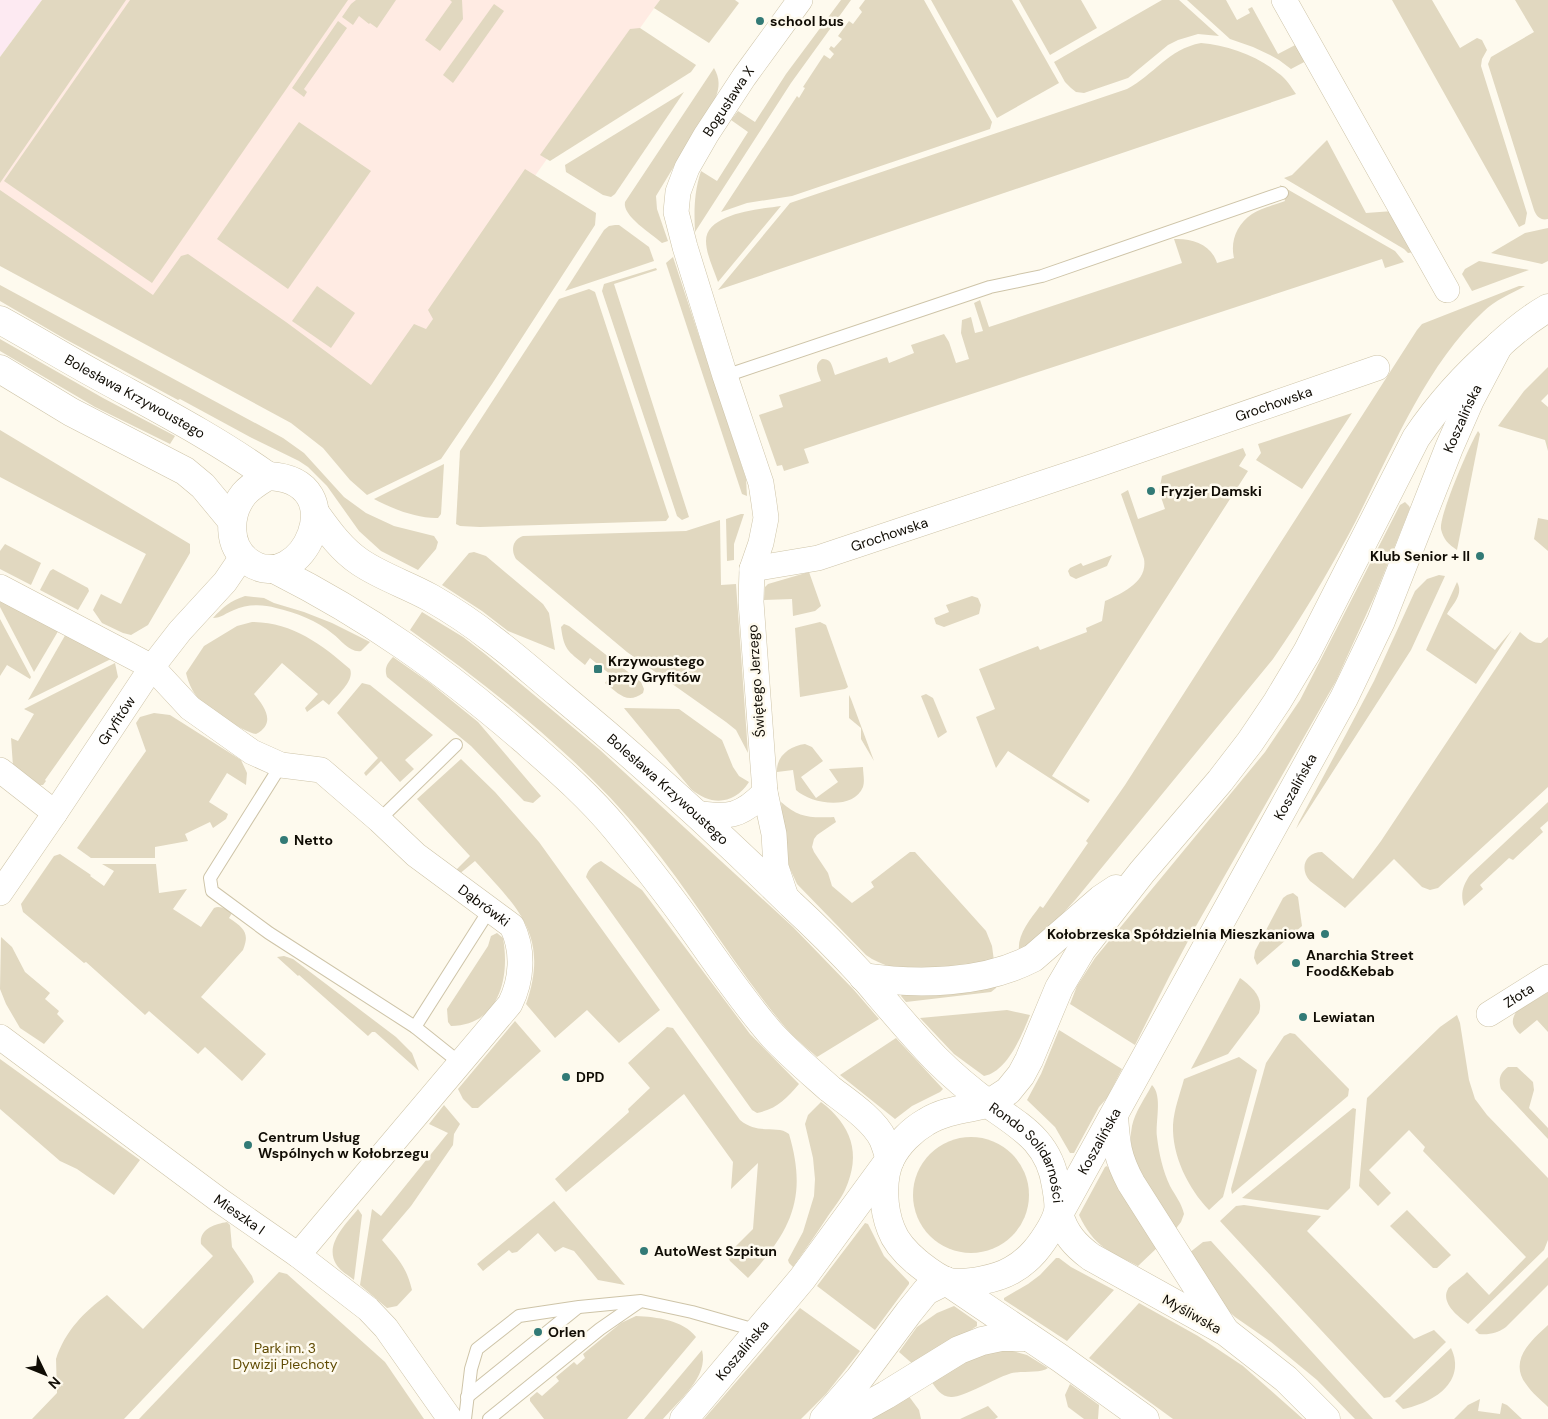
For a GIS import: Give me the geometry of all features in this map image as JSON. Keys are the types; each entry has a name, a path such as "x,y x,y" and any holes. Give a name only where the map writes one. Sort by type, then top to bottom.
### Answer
{"main road":[{"name":"Koszalińska","path":"988,1104 1008,1091 1021,1075 1059,988 1092,936 1142,872 1220,781 1250,742 1277,702 1311,643 1416,438 1448,395 1470,371 1518,327 1548,308"},
{"name":"Bolesława Krzywoustego","path":"0,320 112,384 183,421 244,458 268,476"},
{"name":"Koszalińska","path":"1059,1214 1329,726 1356,673 1393,592 1449,448 1470,400 1499,345"},
{"path":"0,369 71,412 185,471 202,486 232,521"},
{"path":"276,570 288,564 302,551 314,530 316,514 313,501 306,490 295,481 282,476 268,476 255,483 236,506 232,521 236,546 242,557 263,569 276,570 333,600 391,636 437,668 488,709 583,793 633,850 753,1012 788,1052 877,1130 883,1138 890,1160"},
{"name":"Bolesława Krzywoustego","path":"316,514 336,540 358,561 380,574 432,599 484,633 612,738 696,813 787,900 841,953 939,1062 988,1104"},
{"path":"863,977 903,981 944,980 980,975 1021,964 1033,958 1101,899 1142,872"},
{"name":"Rondo Solidarności","path":"988,1104 1027,1130 1044,1150 1053,1170 1059,1214 1041,1245 1024,1263 1014,1269 988,1279 961,1282 946,1281 911,1258 899,1244 891,1229 885,1194 885,1180 890,1160 903,1142 924,1122 951,1111 988,1104"},
{"path":"1114,1116 1116,1147 1120,1163 1226,1332"},
{"name":"Koszalińska","path":"684,1419 802,1279 890,1160"},
{"name":"Myśliwska","path":"1059,1214 1067,1235 1091,1258 1226,1332 1286,1379 1326,1419"},
{"path":"824,1419 859,1379 926,1291 946,1281 1145,1419"},
{"path":"843,1419 959,1350 982,1341 1001,1337 1028,1337"}],"street":[{"name":"Bogusława X","path":"725,376 680,230 676,212 678,192 687,168 706,135 744,77 800,0"},
{"path":"1284,0 1447,290"},
{"name":"Grochowska","path":"752,569 818,558 1085,469 1376,368"},
{"path":"725,376 761,483 764,503 766,518 761,543 752,569"},
{"name":"Gryfitów","path":"0,893 152,667 185,626 225,582 242,557"},
{"name":"Świętego Jerzego","path":"752,569 751,602 765,792 774,834 776,867 787,900"},
{"name":"Dąbrówki","path":"0,587 152,667 190,708 252,752 281,765 321,770 416,855 512,926 518,938 521,969 510,1004 298,1255"},
{"path":"0,770 55,813"},
{"path":"696,813 721,817 733,815 756,802 765,792"},
{"name":"Złota","path":"1489,1014 1548,977"},
{"name":"Mieszka I","path":"0,1037 368,1308 386,1328 450,1419"}],"lane":[{"path":"725,376 990,287 1042,276 1282,193"},
{"path":"379,820 456,745"},
{"path":"281,765 210,878 212,891 269,933 415,1027 460,1063"},
{"path":"415,1027 490,909"},
{"path":"465,1419 471,1368 477,1350 519,1316 579,1307 641,1301 692,1312 759,1331"},
{"path":"489,1419 600,1329 641,1301"},
{"path":"467,1396 579,1307"}],"shaded area":[{"path":"0,0 42,0 0,57"},
{"path":"77,0 660,0 360,422 0,220 0,106"}],"green space":[{"path":"42,0 126,0 0,183 0,57"},
{"path":"130,0 348,0 152,283 4,181"},
{"path":"356,0 396,0 377,28 359,16 353,25 342,17"},
{"path":"450,0 462,0 463,19 440,51 425,40 452,2"},
{"path":"660,0 735,0 739,3 709,43 654,8"},
{"path":"841,0 851,0 791,83 695,232 695,202 701,171 717,181 748,132 731,120 738,111 755,122 786,74"},
{"path":"865,0 924,0 992,122 990,129 792,196 747,203 721,212 797,96 799,98 805,88 803,87 824,55 830,59 834,54 829,49 831,46 834,48 842,39 838,36 849,21 853,24 862,12 859,8"},
{"path":"931,0 1012,0 1059,83 997,118"},
{"path":"1019,0 1081,0 1097,28 1050,55"},
{"path":"1162,0 1179,0 1219,36 1198,34 1178,40 1168,45 1128,78 1084,93 1076,92 1065,82 1054,62"},
{"path":"1187,0 1226,0 1237,20 1250,13 1248,9 1252,7 1278,54 1299,43 1308,60 1291,69 1270,55 1230,39"},
{"path":"1392,0 1432,0 1460,48 1477,38 1482,40 1487,50 1482,59 1481,66 1527,213 1525,224 1519,227"},
{"path":"1515,0 1548,0 1548,219 1539,218 1534,210 1488,64 1491,57 1534,32"},
{"path":"494,4 504,11 453,83 443,75"},
{"path":"338,21 347,28 304,89 307,92 304,97 292,88"},
{"path":"640,28 696,65 691,72 550,161 540,155 630,29"},
{"path":"1201,43 1242,52 1261,61 1283,77 1296,94 718,290 790,203 1127,89 1170,56 1189,46"},
{"path":"714,68 719,83 715,99 656,196 657,209 668,241 662,243 633,219 625,207 625,202"},
{"path":"684,92 615,194 611,197 603,195 566,172 565,165"},
{"path":"299,122 371,171 288,289 217,239"},
{"path":"1327,140 1366,213 1393,211 1415,252 1408,253 1284,178 1292,175"},
{"path":"525,169 596,213 595,225 441,459 367,495 350,480 323,448 291,423 0,266 0,190 153,295 181,256 188,254 286,322 371,385 414,324 426,329 433,319 428,310"},
{"path":"1280,185 1395,251 1404,262 1385,268 1382,259 804,449 809,463 784,471 782,465 777,466 759,415 783,407 779,395 821,381 817,366 822,359 830,362 835,375 887,357 889,363 914,353 911,345 944,334 949,342 956,363 969,359 961,333 962,320 971,317 975,333 983,331 974,303 980,300 989,327 1182,263 1174,239 1194,241 1206,247 1217,263 1234,258 1234,239 1242,223 1256,212 1285,201"},
{"path":"781,206 718,282 707,251 706,241 708,232 724,218 748,211"},
{"path":"619,225 649,247 654,261 565,291 604,230 609,226"},
{"path":"1548,228 1548,261 1542,264 1491,253 1525,233"},
{"path":"673,257 746,479 747,496 742,494 666,263"},
{"path":"1479,261 1529,270 1472,291 1462,274 1465,269"},
{"path":"656,268 657,270 614,284 689,517 682,520 677,516 602,291 604,284"},
{"path":"0,285 283,438 304,453 344,497 366,513 394,526 434,536 438,542 436,549 418,570 381,551 359,531 327,486 308,467 180,399 178,400 65,339 0,301"},
{"path":"317,286 355,313 331,348 292,321"},
{"path":"1519,286 1525,286 1483,312 1442,360 1408,416 1332,565 1273,659 1076,899 1055,922 1019,952 1020,939 1028,922 1040,906 1043,908 1088,843 1086,841 1125,785 1417,330 1422,324"},
{"path":"589,289 595,292 669,517 666,521 480,527 456,524 460,451 559,299"},
{"path":"0,339 103,398 175,436 170,444 95,407 0,351"},
{"path":"1548,367 1548,394 1541,401 1548,407 1548,451 1545,440 1498,426 1524,391"},
{"path":"1352,413 1302,489 1256,460 1261,453 1258,444"},
{"path":"0,430 190,544 190,553 148,625 131,635 123,633 102,623 93,610 101,594 121,604 146,554 0,477"},
{"path":"1478,431 1480,434 1457,550 1443,536 1441,529 1442,521 1456,480"},
{"path":"1243,448 1246,455 1239,466 1248,471 1052,776 1090,800 1088,803 1008,751 996,768 976,717 995,709 979,669 1038,646 1040,650 1087,632 1086,628 1102,621 1105,601 1126,590 1138,580 1144,567 1144,559 1121,494 1128,490 1138,519 1165,509 1159,491 1162,476"},
{"path":"444,464 441,514 438,518 422,517 404,512 374,499"},
{"path":"1405,502 1410,508 1376,593 1336,681 1196,926 1135,1045 1070,1004 1077,986 1095,958 1265,752 1300,700 1400,505"},
{"path":"744,514 734,544 734,560 727,561 726,519"},
{"path":"1538,518 1548,520 1548,551 1534,539"},
{"path":"720,520 721,585 736,584 748,753 736,730 627,652 516,559 513,552 515,543 523,536 686,531"},
{"path":"5,544 41,563 31,585 0,569 0,551"},
{"path":"474,552 486,556 543,604 549,613 555,650 508,631 482,611 442,585 469,553"},
{"path":"1112,555 1107,566 1076,579 1070,576 1068,571 1070,568 1081,563 1083,566"},
{"path":"53,569 88,588 89,591 78,610 40,590"},
{"path":"809,572 821,606 815,611 793,616 792,599 764,600 765,587 768,584"},
{"path":"1439,575 1445,576 1411,650 1296,829 1374,681 1415,591 1427,579"},
{"path":"1457,582 1459,586 1458,595 1447,614 1495,650 1512,630 1476,684 1426,650"},
{"path":"245,596 264,598 304,612 332,623 370,642 361,651 353,650 327,629 313,621 291,612 266,606 255,605 239,608 213,618 227,605"},
{"path":"972,596 978,598 981,605 979,614 944,627 936,624 934,618 949,612 946,605"},
{"path":"0,597 60,628 34,672 0,607"},
{"path":"422,612 463,637 485,654 600,750 793,927 854,990 879,1019 817,1057 800,1042 748,980 681,884 619,807 564,752 534,726 410,630"},
{"path":"0,619 31,677 30,679 7,665 0,676"},
{"path":"252,622 267,623 293,630 317,643 350,669 350,678 329,705 323,700 307,712 305,708 318,694 282,663 254,694 267,714 266,725 256,734 226,719 198,698 190,686 186,673 204,646 237,626"},
{"path":"820,622 826,625 848,687 800,697 795,628"},
{"path":"564,624 641,682 644,689 643,693 632,698 619,694 605,683 611,675 590,658 585,665 574,656 565,645 561,627"},
{"path":"67,632 113,658 28,700"},
{"path":"1520,632 1529,640 1538,643 1541,643 1548,637 1548,787 1438,888 1430,890 1422,887 1394,859 1345,908 1310,881 1304,867 1308,858 1311,855 1322,852 1353,879 1381,841"},
{"path":"393,657 430,683 478,722 541,796 533,803 524,801 471,746 387,677 387,666"},
{"path":"115,663 118,677 43,785 38,785 13,766 11,738 18,741 34,714 24,709"},
{"path":"362,683 370,685 433,735 405,760 414,769 400,782 381,761 366,776 364,773 378,758 337,713"},
{"path":"926,694 933,698 947,732 938,738 921,696"},
{"path":"849,695 874,761 861,739 861,728 849,718"},
{"path":"624,708 679,709 722,740 733,767 739,776 749,782 743,790 729,799 714,800 699,795 691,789"},
{"path":"154,713 170,715 241,760 247,773 246,785 227,773 209,802 228,814 226,819 213,828 210,822 185,834 188,841 155,847 155,858 91,858 77,848 146,751 136,723 140,717"},
{"path":"805,744 812,747 823,761 801,777 816,798 838,782 829,769 863,767 864,785 858,795 850,800 841,802 821,802 811,799 796,790 793,770 777,772 779,761 785,753 794,747"},
{"path":"461,759 495,792 539,842 660,1010 619,1043 587,1010 555,1038 526,1004 532,980 534,960 532,941 526,925 516,909 475,861 458,875 456,870 470,856 417,799"},
{"path":"781,802 805,816 834,817 836,822 817,835 812,847 828,873 832,886 852,903 874,887 871,882 910,852 915,852 986,931 992,946 994,961 928,970 912,970 895,968 880,963 866,955 797,884 786,860"},
{"path":"1548,802 1548,821 1540,828 1543,832 1513,860 1509,858 1480,885 1483,889 1464,906 1463,890 1470,875"},
{"path":"60,854 104,886 114,871 102,864 156,864 159,893 187,889 173,909 201,927 214,908 221,907 232,913 229,918 242,928 246,935 243,950 201,997 266,1054 242,1081 205,1047 198,1054 149,1011 145,1015 86,962 84,963 23,912 21,904 54,856"},
{"path":"601,861 642,890 750,1034 799,1084 781,1103 757,1113 752,1110 586,877 592,867"},
{"path":"1293,893 1298,897 1302,926 1257,965 1254,958 1255,951 1283,898"},
{"path":"497,933 503,938 505,953 503,983 498,996 491,1008 481,1017 468,1024 451,1026 448,1022 447,1009 488,946 491,936"},
{"path":"1,937 12,947 25,972 50,993 45,999 59,1011 57,1014 64,1021 44,1044 20,1028 6,1004 0,989"},
{"path":"284,956 293,959 396,1037 412,1053 419,1071 375,1032 368,1036 277,957"},
{"path":"1240,978 1256,993 1260,1002 1259,1013 1228,1054 1191,1069"},
{"path":"997,985 991,992 906,1002 901,996 904,992"},
{"path":"1548,992 1548,1032 1537,1020 1520,1034 1513,1024 1516,1012"},
{"path":"1007,1010 1030,1015 1013,1052 1007,1060 1000,1068 984,1076 954,1054 920,1018"},
{"path":"1457,1015 1469,1080 1475,1099 1487,1115 1548,1178 1548,1240 1544,1250 1468,1324 1448,1304 1446,1294 1449,1288 1467,1272 1489,1295 1526,1257 1423,1151 1425,1147 1409,1130 1369,1170 1391,1193 1378,1206 1359,1186 1367,1098 1440,1027"},
{"path":"515,1021 541,1051 478,1108 472,1108 463,1099 458,1089"},
{"path":"667,1027 673,1028 740,1120 754,1128 779,1130 789,1134 797,1177 796,1195 792,1212 785,1229 775,1245 748,1278 730,1261 727,1255 753,1229 758,1163 731,1189 733,1162 684,1094 566,1192 555,1179 629,1112 628,1109 650,1088 628,1063"},
{"path":"1059,1030 1122,1069 1074,1153 1070,1153 1055,1127 1027,1100 1041,1074"},
{"path":"1290,1033 1295,1034 1349,1089 1348,1096 1232,1194 1231,1189 1266,1063 1284,1036"},
{"path":"896,1038 943,1089 912,1106 895,1119 840,1075"},
{"path":"1239,1057 1257,1070 1223,1197 1209,1210 1194,1192 1178,1160 1173,1137 1175,1113 1184,1079"},
{"path":"0,1059 140,1160 114,1195 77,1169 60,1161 0,1109"},
{"path":"1508,1067 1517,1067 1533,1082 1534,1090 1529,1108 1548,1128 1548,1139 1501,1089 1500,1076"},
{"path":"1152,1085 1158,1102 1157,1137 1159,1150 1170,1186 1184,1214 1174,1231 1143,1182 1133,1154 1131,1140 1133,1121"},
{"path":"821,1102 840,1120 846,1130 851,1141 853,1164 842,1197 793,1267 788,1260 803,1232 814,1196 813,1158 805,1124 808,1115"},
{"path":"444,1105 460,1124 454,1134 453,1145 411,1206 382,1240 404,1268 412,1290 397,1306 387,1308 360,1285 372,1209 381,1216 448,1133 429,1124"},
{"path":"1353,1108 1356,1109 1350,1188 1328,1210 1242,1198"},
{"path":"971,1137 993,1141 1003,1146 1012,1154 1020,1163 1025,1173 1029,1195 1025,1217 1020,1227 1012,1236 1003,1244 993,1249 971,1253 949,1249 939,1244 930,1236 922,1227 917,1217 913,1195 917,1173 922,1163 930,1154 939,1146 949,1141"},
{"path":"1107,1166 1159,1246 1138,1266 1103,1247 1090,1234 1079,1215"},
{"path":"554,1201 625,1285 598,1280 574,1251 563,1247 555,1252 538,1233 517,1252 512,1253 509,1250 483,1271 477,1264"},
{"path":"1244,1205 1321,1216 1307,1231 1414,1339 1434,1330 1446,1342 1390,1397 1384,1398 1220,1221 1236,1206"},
{"path":"358,1209 362,1215 354,1280 336,1264 333,1249 338,1234"},
{"path":"1407,1210 1451,1255 1437,1268 1433,1268 1390,1226"},
{"path":"227,1222 230,1225 232,1247 254,1282 124,1419 32,1419 57,1393 56,1359 70,1331 83,1315 107,1295 143,1329 213,1256 201,1244 205,1231 213,1226"},
{"path":"865,1223 868,1224 884,1256 909,1282 875,1330 817,1286"},
{"path":"1211,1241 1373,1419 1355,1419 1317,1380 1222,1305 1189,1253 1203,1242"},
{"path":"1548,1257 1548,1285 1506,1327 1493,1333 1479,1334 1475,1330"},
{"path":"1056,1258 1114,1290 1067,1341 1004,1300 1004,1298 1040,1275"},
{"name":"Park im. 3 Dywizji Piechoty","path":"279,1272 287,1274 385,1362 424,1419 139,1419"},
{"path":"1139,1303 1198,1336 1243,1366 1303,1419 1173,1419 1089,1358"},
{"path":"954,1306 977,1322 977,1326 915,1366 899,1352 917,1327 937,1313"},
{"path":"800,1308 860,1351 826,1394 801,1419 704,1419"},
{"path":"636,1316 669,1320 691,1331 696,1337 627,1419 544,1419 530,1401 530,1398 537,1392 542,1396 559,1381 556,1377 574,1362 577,1365 585,1358 583,1354 621,1323"},
{"path":"1548,1325 1548,1407 1526,1384 1521,1375 1520,1367 1524,1351"},
{"path":"1451,1348 1455,1360 1451,1381 1436,1396 1425,1402 1403,1409 1395,1401"},
{"path":"1005,1349 1027,1355 1048,1368 1040,1371 1009,1374 971,1391 951,1397 942,1394 931,1381 967,1358"},
{"path":"702,1350 701,1370 691,1388 663,1419 644,1419"},
{"path":"1070,1384 1099,1405 1098,1419 1084,1419 1068,1407 1065,1395"},
{"path":"908,1395 919,1410 921,1419 870,1419"},
{"path":"1480,1399 1478,1411 1500,1414 1502,1403 1507,1405 1522,1419 1454,1419 1468,1405"},
{"path":"988,1406 998,1417 995,1419 960,1419"}],"place":[{"name":"school bus","path":"760,21"},
{"name":"Fryzjer Damski","path":"1151,491"},
{"name":"Klub Senior + II","path":"1480,556"},
{"name":"Krzywoustego przy Gryfitów","path":"598,669"},
{"name":"Netto","path":"284,840"},
{"name":"Kołobrzeska Spółdzielnia Mieszkaniowa","path":"1325,934"},
{"name":"Anarchia Street Food&Kebab","path":"1296,963"},
{"name":"Lewiatan","path":"1303,1017"},
{"name":"DPD","path":"566,1077"},
{"name":"Centrum Usług Wspólnych w Kołobrzegu","path":"248,1145"},
{"name":"AutoWest Szpitun","path":"644,1251"},
{"name":"Orlen","path":"538,1332"}]}
